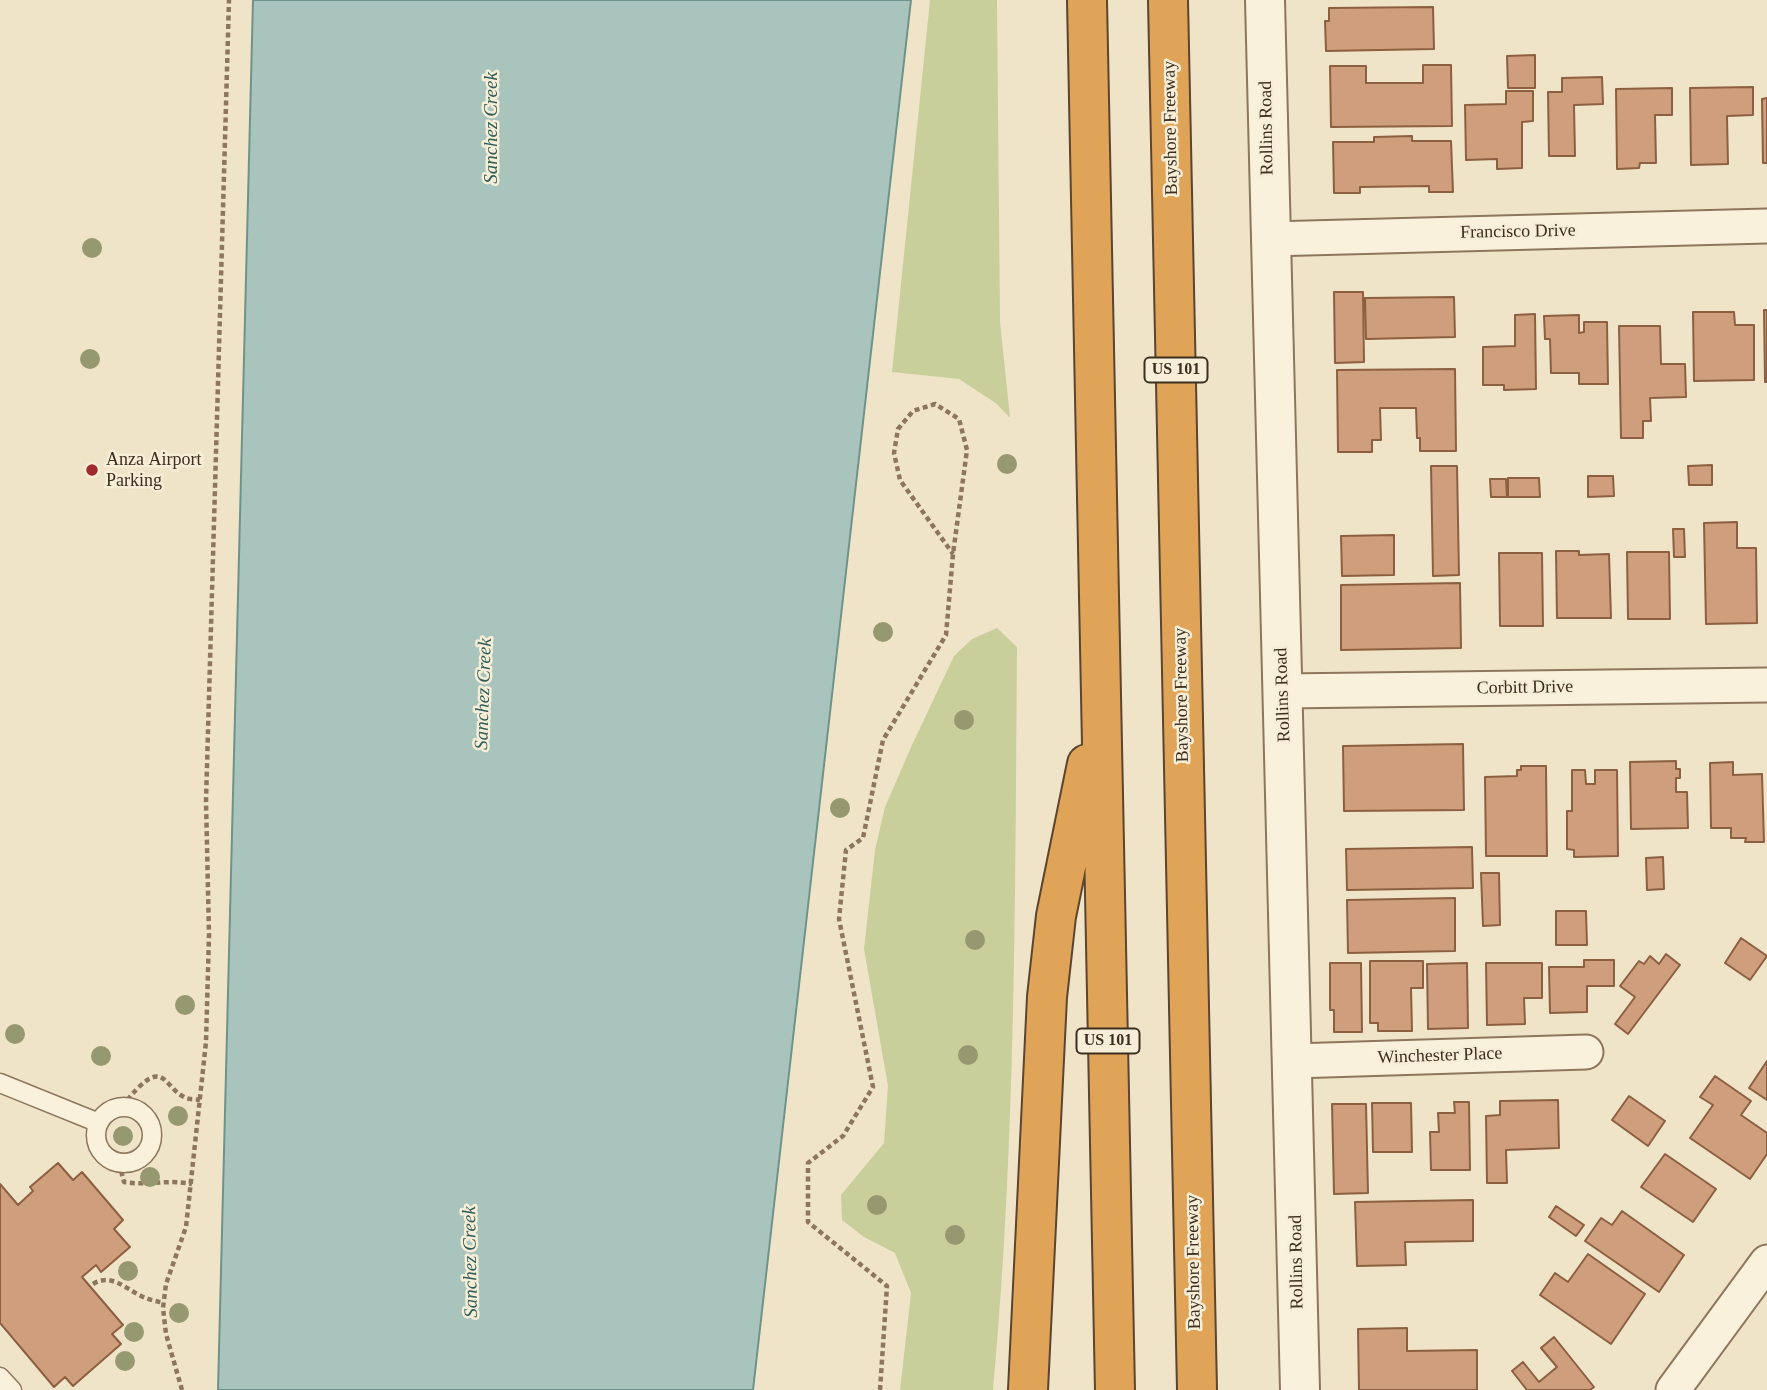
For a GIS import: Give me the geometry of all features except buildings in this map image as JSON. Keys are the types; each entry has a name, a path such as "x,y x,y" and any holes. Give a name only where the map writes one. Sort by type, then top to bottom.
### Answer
{"highway":[{"name":"US 101","path":"1087,0 1115,1390"},
{"name":"Bayshore Freeway","path":"1168,0 1197,1390"},
{"path":"1028,1390 1047,997 1056,916 1101,693"}],"street":[{"name":"Rollins Road","path":"1265,0 1300,1390"},
{"name":"Francisco Drive","path":"1269,239 1767,226"},
{"name":"Corbitt Drive","path":"1283,691 1767,685"},
{"name":"Winchester Place","path":"1293,1061 1586,1052"},
{"path":"1673,1390 1763,1274"}],"lane":[{"path":"0,1083 99,1122"},
{"path":"123,1107 140,1112 150,1127 151,1136 150,1146 138,1160 119,1163 110,1160 98,1146 96,1137 99,1122 106,1113 123,1107"},
{"path":"0,1377 12,1390"}],"path":[{"path":"182,1390 166,1334 164,1303 166,1284 186,1227 207,1015 209,934 206,801 229,0"},
{"path":"880,1390 887,1286 808,1222 808,1163 843,1136 873,1087 839,919 846,850 863,838 883,740 946,635 953,554 967,450 959,419 935,404 913,411 898,429 894,453 900,480 953,554"},
{"path":"123,1107 130,1095 145,1080 155,1077 168,1080 182,1096 200,1100"},
{"path":"119,1163 124,1182 140,1185 179,1181 192,1184"},
{"path":"93,1284 113,1281 148,1300 164,1303"}],"green space":[{"path":"930,0 997,0 1000,321 1010,418 997,404 959,379 892,372"},
{"path":"997,628 1017,647 1015,926 1010,1112 1001,1297 993,1390 900,1390 911,1293 895,1253 864,1237 842,1220 841,1195 884,1143 888,1086 864,949 875,850 885,807 954,656 972,639"}],"water":[{"name":"Sanchez Creek","path":"253,0 911,0 753,1390 218,1390"}],"place":[{"name":"Anza Airport Parking","path":"92,470"}]}
